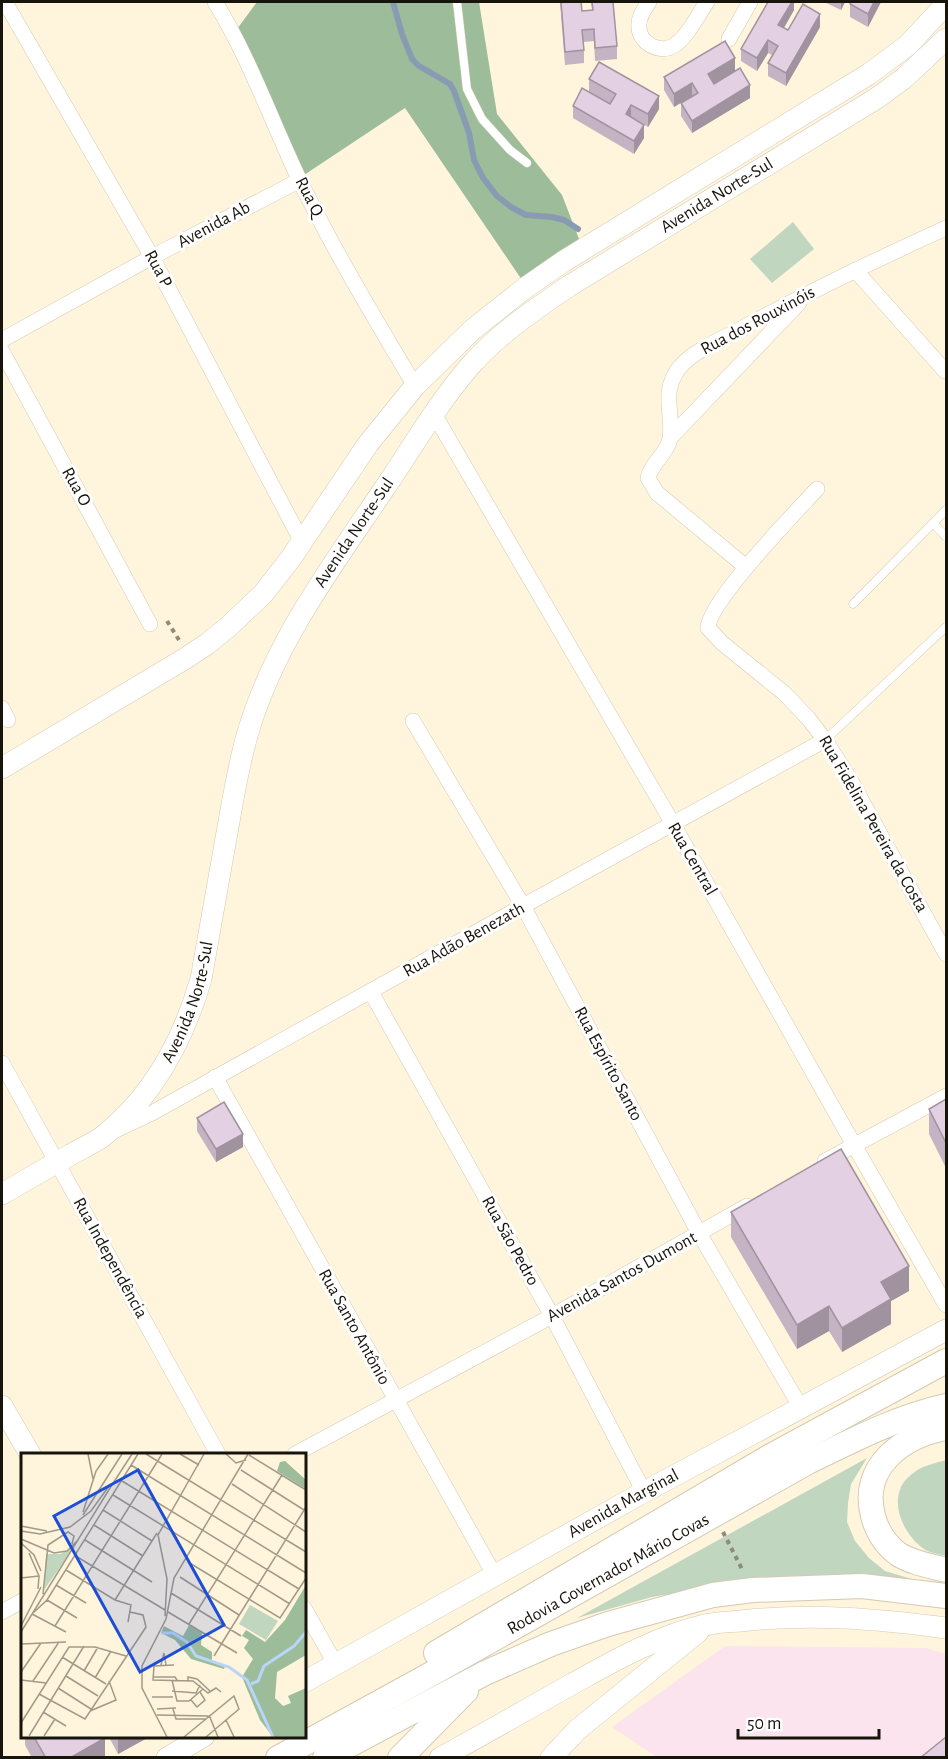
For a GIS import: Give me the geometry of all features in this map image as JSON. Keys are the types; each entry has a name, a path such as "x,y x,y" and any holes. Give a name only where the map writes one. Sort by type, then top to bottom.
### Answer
{"main road":[{"name":"Avenida Norte-Sul","path":"2,768 189,656 214,639 245,611 281,572 368,444 415,386 472,330 525,288 601,238 869,74 908,45 946,4"},
{"name":"Avenida Norte-Sul","path":"2,1194 101,1137 140,1100 156,1081 169,1059 183,1032 201,979 242,754 259,698 283,646 314,594 434,414 470,366 520,320 608,261 878,98 903,79 946,39"},
{"name":"Avenida Marginal","path":"306,1681 644,1492 946,1330"},
{"path":"326,1731 421,1662 769,1457 946,1361"},
{"path":"2,1406 29,1453"},
{"name":"Rodovia Governador Mário Covas","path":"278,1758 808,1462 861,1436 922,1412 946,1406"},
{"path":"946,1428 903,1443 886,1456 878,1468 871,1488 872,1510 877,1528 887,1544 899,1555 946,1570"},
{"name":"Rodovia Governador Mário Covas","path":"325,1758 485,1673 551,1644 608,1624 712,1595 753,1590 862,1586 946,1596"},
{"path":"440,1758 615,1660 653,1642 708,1624 762,1618 813,1617 886,1620 946,1628"},
{"path":"551,1758 577,1730 708,1624"},
{"path":"400,1758 485,1673"},
{"path":"167,1758 195,1744"}],"street":[{"name":"Rua P","path":"5,2 152,257 302,542"},
{"name":"Rua Q","path":"215,2 253,76 300,180 415,386"},
{"path":"649,2 639,22 640,34 645,41 658,49 674,45 680,40 707,2"},
{"path":"729,39 750,2"},
{"name":"Avenida Ab","path":"2,340 152,257 300,180"},
{"name":"Rua dos Rouxinóis","path":"670,438 668,398 670,385 684,363 696,353 855,270 946,228"},
{"path":"855,270 945,371"},
{"path":"746,567 657,493 648,478 651,468 664,453 670,438 807,294"},
{"name":"Rua O","path":"2,351 150,624"},
{"name":"Rua Central","path":"434,414 673,824 946,1305"},
{"name":"Rua Fidelina Pereira da Costa","path":"817,489 746,567 711,616 708,628 722,643 784,693 825,740 851,781 946,954"},
{"name":"Rua Espírito Santo","path":"413,721 523,906 699,1233 801,1408"},
{"name":"Rua Adão Benezath","path":"101,1137 152,1113 825,740"},
{"name":"Rua São Pedro","path":"371,992 552,1316 644,1492"},
{"name":"Rua Independência","path":"2,1063 217,1453"},
{"name":"Rua Santo Antônio","path":"215,1077 495,1576"},
{"path":"813,1168 946,1096"},
{"name":"Avenida Santos Dumont","path":"299,1453 552,1316 761,1198"},
{"path":"2,1612 21,1602"},
{"path":"306,1612 336,1665"}],"lane":[{"path":"457,2 467,89 482,119 510,150 527,163"},
{"path":"853,604 946,510"},
{"path":"934,524 946,537"},
{"path":"825,740 946,627"}],"path":[{"path":"150,624 164,616 189,656"},
{"path":"718,1514 725,1536 753,1590"}],"shaded area":[{"path":"725,1646 926,1648 946,1654 946,1757 657,1757 612,1727"}],"green space":[{"path":"257,2 479,2 497,114 562,195 579,239 522,280 405,108 304,175 229,40"},
{"path":"793,222 814,249 772,283 750,259"},
{"path":"867,1458 851,1484 847,1522 855,1541 869,1558 885,1571 915,1580 761,1579 652,1597 577,1618"},
{"path":"946,1460 946,1556 926,1550 916,1542 903,1524 898,1502 899,1492 904,1482 912,1474 924,1467"}],"building":[{"path":"561,2 581,2 582,11 593,10 592,2 613,2 617,46 595,48 594,29 582,30 584,50 565,52"},
{"path":"768,2 792,2 778,25 788,30 803,4 820,14 786,73 768,63 778,46 768,40 757,58 741,49"},
{"path":"851,2 874,2 868,14 850,4"},
{"path":"725,41 735,58 708,74 714,84 740,68 750,85 692,121 681,103 698,93 692,83 674,94 664,77"},
{"path":"599,62 659,96 648,114 631,105 626,114 644,125 634,141 573,106 582,88 610,104 616,94 589,79"},
{"path":"946,1099 946,1143 929,1109"},
{"path":"224,1102 243,1134 216,1149 197,1118"},
{"path":"841,1149 909,1266 881,1282 891,1299 842,1328 829,1306 797,1325 731,1212"},
{"path":"946,1737 946,1758 920,1758"},
{"path":"35,1738 105,1738 70,1758 46,1758"}],"waterway":[{"path":"393,2 412,59 419,66 450,84 454,91 469,133 474,160 483,178 497,196 526,215 564,220 578,229"}]}
